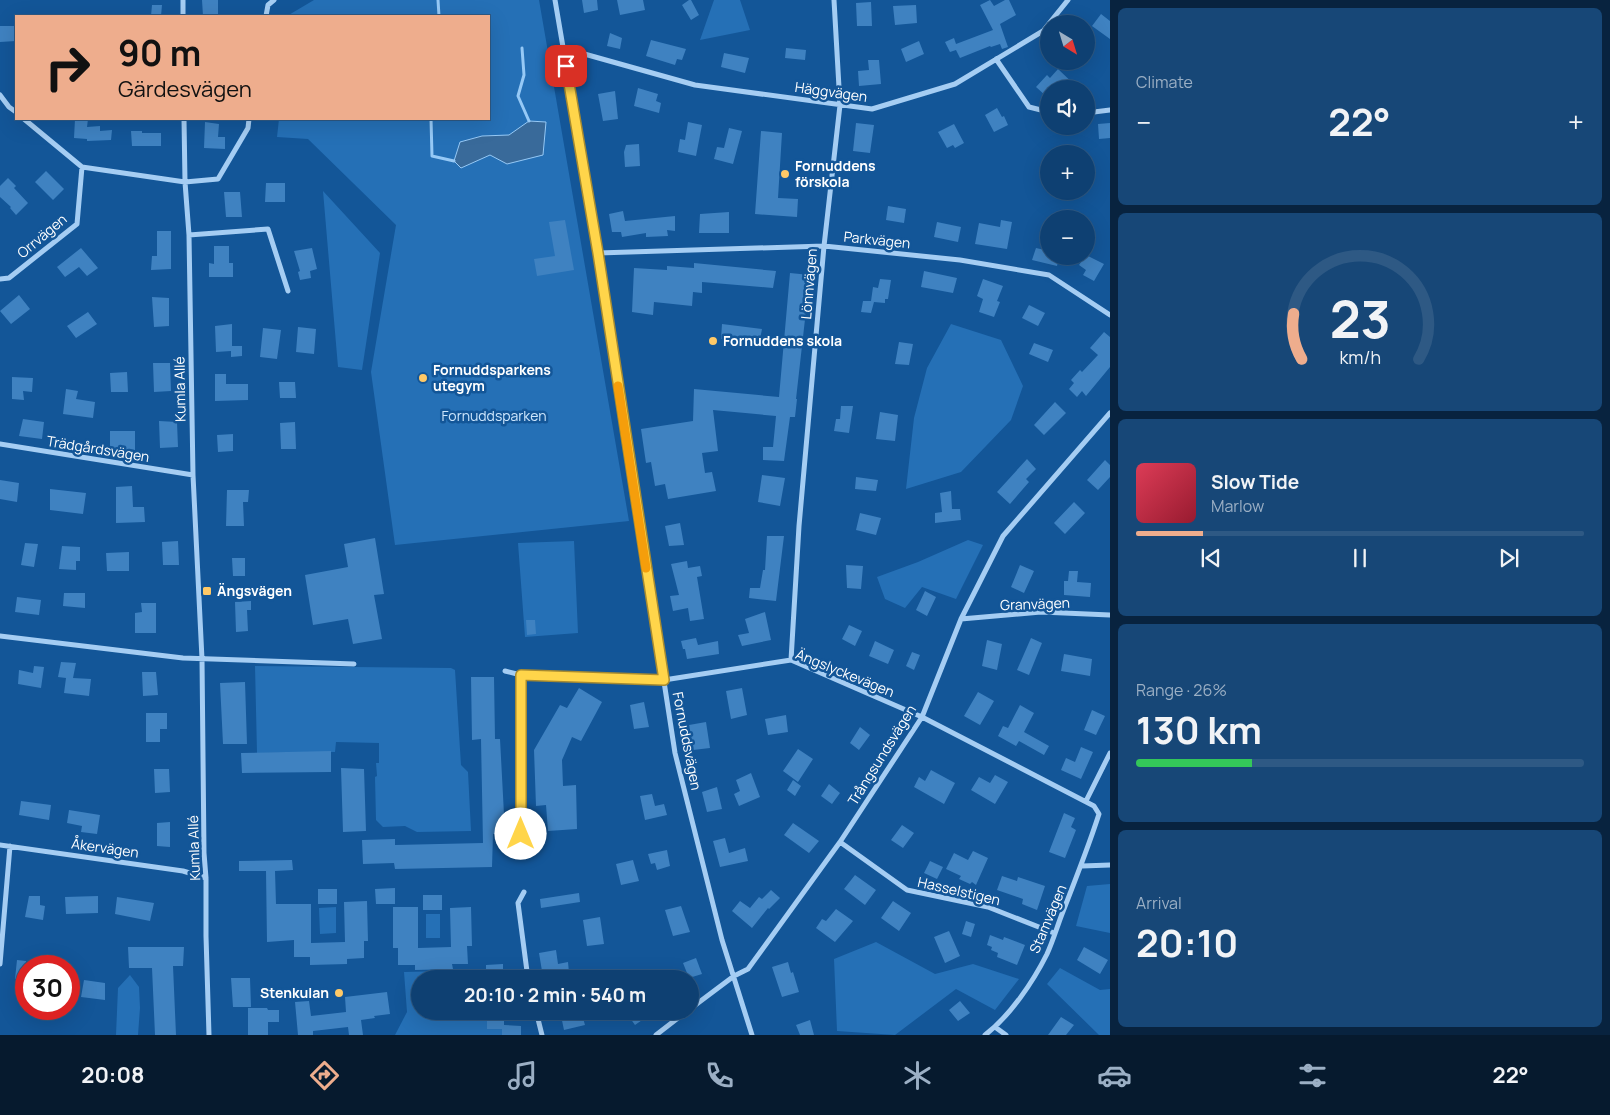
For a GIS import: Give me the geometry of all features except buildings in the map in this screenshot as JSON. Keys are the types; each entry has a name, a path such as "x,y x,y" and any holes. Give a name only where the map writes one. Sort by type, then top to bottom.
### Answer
{"street":[{"path":"183,0 183,15"},
{"path":"266,15 268,5 274,0"},
{"name":"Fornuddsvägen","path":"555,0 598,253 675,753 722,940 752,1035"},
{"name":"Lönnvägen","path":"791,660 799,526 824,246 840,105 834,0"},
{"name":"Häggvägen","path":"563,48 695,85 872,109 955,84 1043,31 1068,0"},
{"path":"996,59 1029,108 1040,110"},
{"path":"0,95 9,107 15,111"},
{"path":"1095,112 1110,110"},
{"path":"25,120 82,167 185,182 218,179 248,128 249,120"},
{"name":"Kumla Allé","path":"184,120 185,182 189,235 193,475 202,659 204,853 209,1035"},
{"name":"Orrvägen","path":"0,279 9,278 77,224 82,167"},
{"path":"189,235 268,228 288,290"},
{"name":"Parkvägen","path":"598,253 824,246 960,260 1048,274 1110,316"},
{"name":"Trångsundsvägen","path":"699,1002 734,976 748,970 840,842 922,717 961,619 1003,536 1110,413"},
{"name":"Trädgårdsvägen","path":"0,444 193,475"},
{"name":"Granvägen","path":"961,619 1041,612 1110,615"},
{"path":"0,636 202,659 354,664"},
{"name":"Ängslyckevägen","path":"505,671 521,675 664,680 791,660 922,717 1086,801"},
{"path":"521,675 521,834"},
{"path":"1086,801 1110,753"},
{"name":"Stamvägen","path":"985,1035 995,1027 1022,996 1048,953 1054,933 1082,866 1099,814 1094,806 1086,801"},
{"name":"Hasselstigen","path":"840,842 907,890 988,907 1054,933"},
{"name":"Åkervägen","path":"0,845 183,871 206,878"},
{"path":"0,964 10,846"},
{"path":"1082,866 1110,865"},
{"path":"524,892 518,903 527,970"},
{"path":"538,1020 542,1035"},
{"name":"Trångsundsvägen","path":"656,1035 676,1020"},
{"path":"995,1027 1006,1035"}],"green space":[{"name":"Fornuddsparken","path":"314,0 539,0 629,521 395,545 371,372 396,225 308,139 277,137 279,120 490,120 490,15 289,15"},
{"path":"714,0 740,0 750,30 700,40"},
{"path":"323,191 380,253 362,370 338,367"},
{"path":"951,324 1001,340 1023,386 1011,420 961,472 906,489 914,418 927,368"},
{"path":"968,540 983,545 956,599 922,587 905,608 885,599 877,577 918,562"},
{"path":"574,541 578,633 525,637 518,543"},
{"path":"255,666 451,668 455,670 461,765 468,772 471,831 417,832 405,826 383,827 376,820 375,777 377,776 376,763 379,763 379,743 336,742 335,752 257,753"},
{"path":"1110,884 1110,933 1076,926 1087,886"},
{"path":"336,907 336,933 320,934 319,908"},
{"path":"426,914 440,914 440,938 426,938"},
{"path":"876,942 935,974 973,964 1019,979 995,1010 956,989 895,1035 837,1031 834,959"},
{"path":"1060,968 1100,990 1110,989 1110,1035 1099,1035 1047,984"},
{"path":"404,972 411,972 411,1020 487,1020 487,1028 502,1029 502,1035 395,1035 407,1012"},
{"path":"130,975 139,987 138,1035 116,1035 118,988"}],"shaded area":[{"path":"529,121 546,122 543,155 507,164 490,155 461,168 454,161 460,142 482,136 509,135"}],"waterway":[{"path":"438,0 439,15"},
{"path":"522,48 524,75 518,96 529,121"},
{"path":"431,120 432,156 454,161"}],"slow traffic":[{"path":"618,386 646,568"}],"place":[{"name":"Fornuddens förskola","path":"785,174"},
{"name":"Fornuddens skola","path":"713,341"},
{"name":"Fornuddsparkens utegym","path":"423,378"},
{"name":"Ängsvägen","path":"207,591"},
{"name":"Stenkulan","path":"339,993"}],"route":[{"path":"521,834 521,675 664,680 598,253 566,66"}]}
